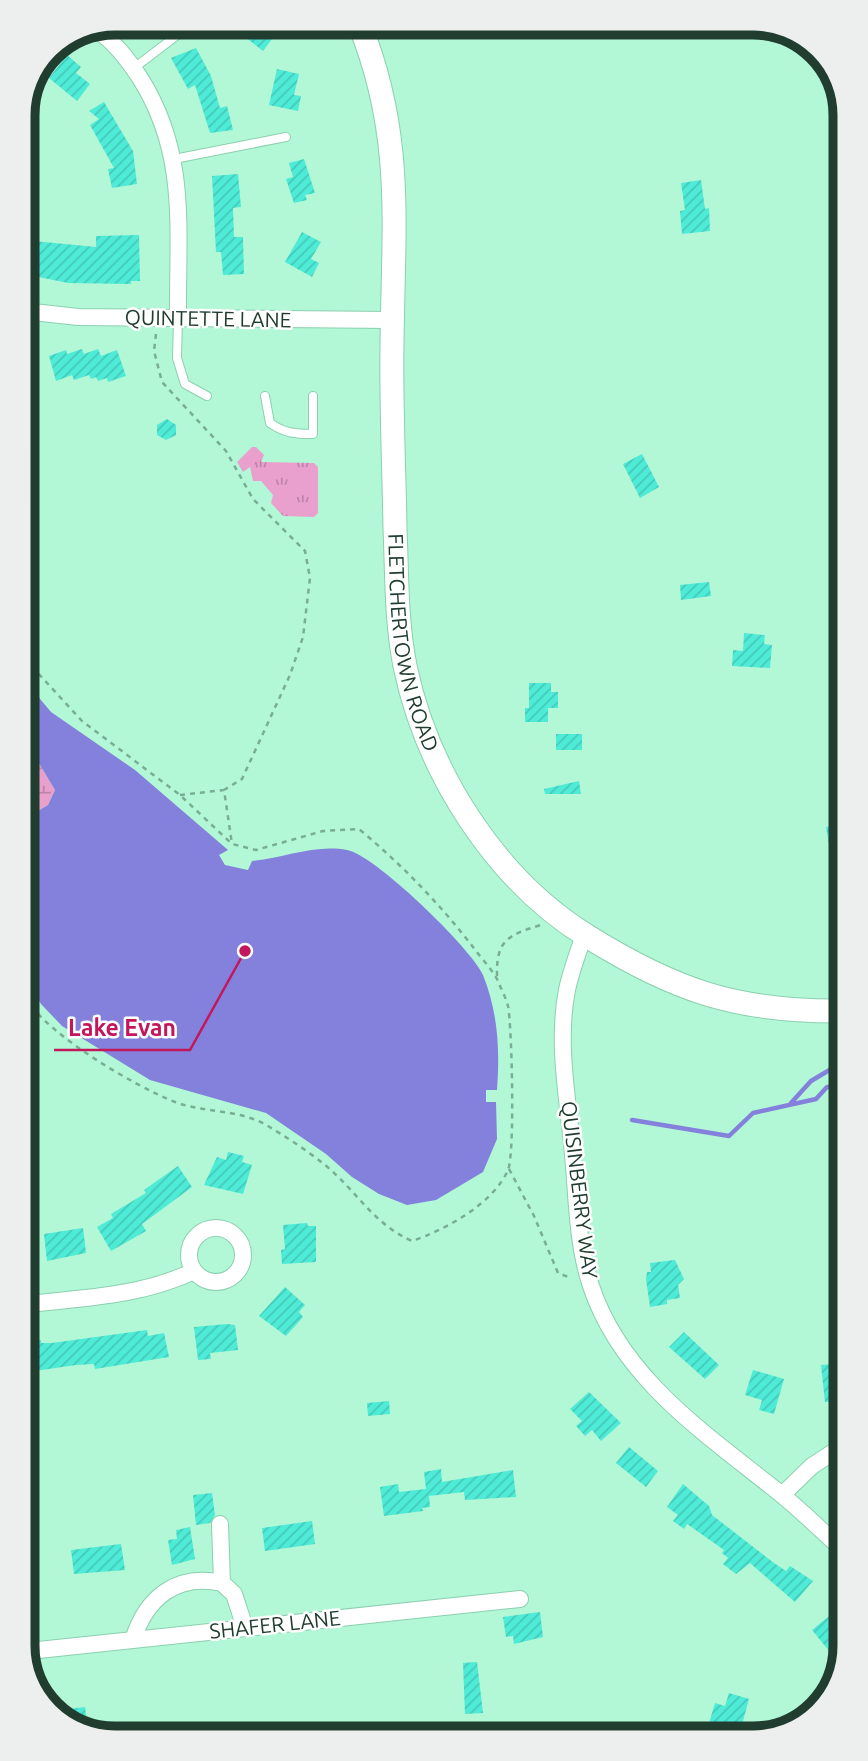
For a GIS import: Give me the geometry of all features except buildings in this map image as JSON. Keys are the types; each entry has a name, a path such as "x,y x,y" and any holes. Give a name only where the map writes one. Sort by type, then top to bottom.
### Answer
{"street":[{"name":"FLETCHERTOWN ROAD","path":"363,35 381,86 391,141 394,184 392,320 399,624 413,696 437,759 465,811 519,881 560,918 584,934 645,971 723,999 784,1009 833,1010"},
{"path":"103,36 134,68 163,118 174,159 178,319"},
{"name":"QUINTETTE LANE","path":"35,312 78,317 392,320"},
{"name":"QUISINBERRY WAY","path":"584,934 567,989 563,1033 583,1251 601,1310 629,1359 696,1427 782,1495 833,1541"},
{"path":"35,1303 128,1293 173,1282 194,1271"},
{"path":"782,1495 812,1466 833,1452"},
{"path":"220,1524 222,1583"},
{"path":"133,1640 144,1610 169,1590 195,1581 222,1583 234,1594 245,1628"},
{"name":"SHAFER LANE","path":"36,1650 520,1599"}],"lane":[{"path":"134,68 177,35"},
{"path":"174,159 286,137"},
{"path":"178,319 177,358 184,384 207,396"},
{"path":"265,396 270,423 281,432 313,434 313,396"}],"path":[{"path":"156,334 154,351 162,382 226,451 253,499 305,551 310,578 303,637 290,674 242,779 224,790 180,795"},
{"path":"35,670 82,721 180,795 233,844 256,850 323,831 359,829 401,864 447,913 497,979 508,1006 512,1092 509,1170 534,1216 558,1273 569,1278 588,1274"},
{"path":"224,790 233,844"},
{"path":"497,979 496,957 503,942 517,932 560,918"},
{"path":"35,1012 71,1041 114,1070 176,1102 235,1114 266,1124 325,1165 389,1231 412,1241 441,1231 463,1217 487,1196 509,1170"}],"green space":[{"path":"252,447 256,447 264,455 261,462 314,463 318,467 318,513 314,517 283,516 271,503 273,495 261,481 253,481 250,467 243,472 237,462"},
{"path":"35,761 55,790 48,805 35,813"}],"shaded area":[{"path":"35,693 51,712 135,770 228,850 219,855 225,865 248,870 252,861 311,850 347,850 360,855 378,868 421,904 475,962 483,975 492,1003 497,1031 497,1090 486,1090 486,1102 496,1102 497,1139 483,1172 436,1200 407,1205 379,1194 352,1177 326,1154 266,1113 150,1080 62,1026 35,994 35,813 48,805 55,790 35,761"}],"waterway":[{"path":"791,1103 811,1081 833,1068"},
{"path":"632,1120 729,1136 753,1113 816,1099 827,1087 833,1087"}],"place":[{"name":"Lake Evan","path":"245,951"}]}
